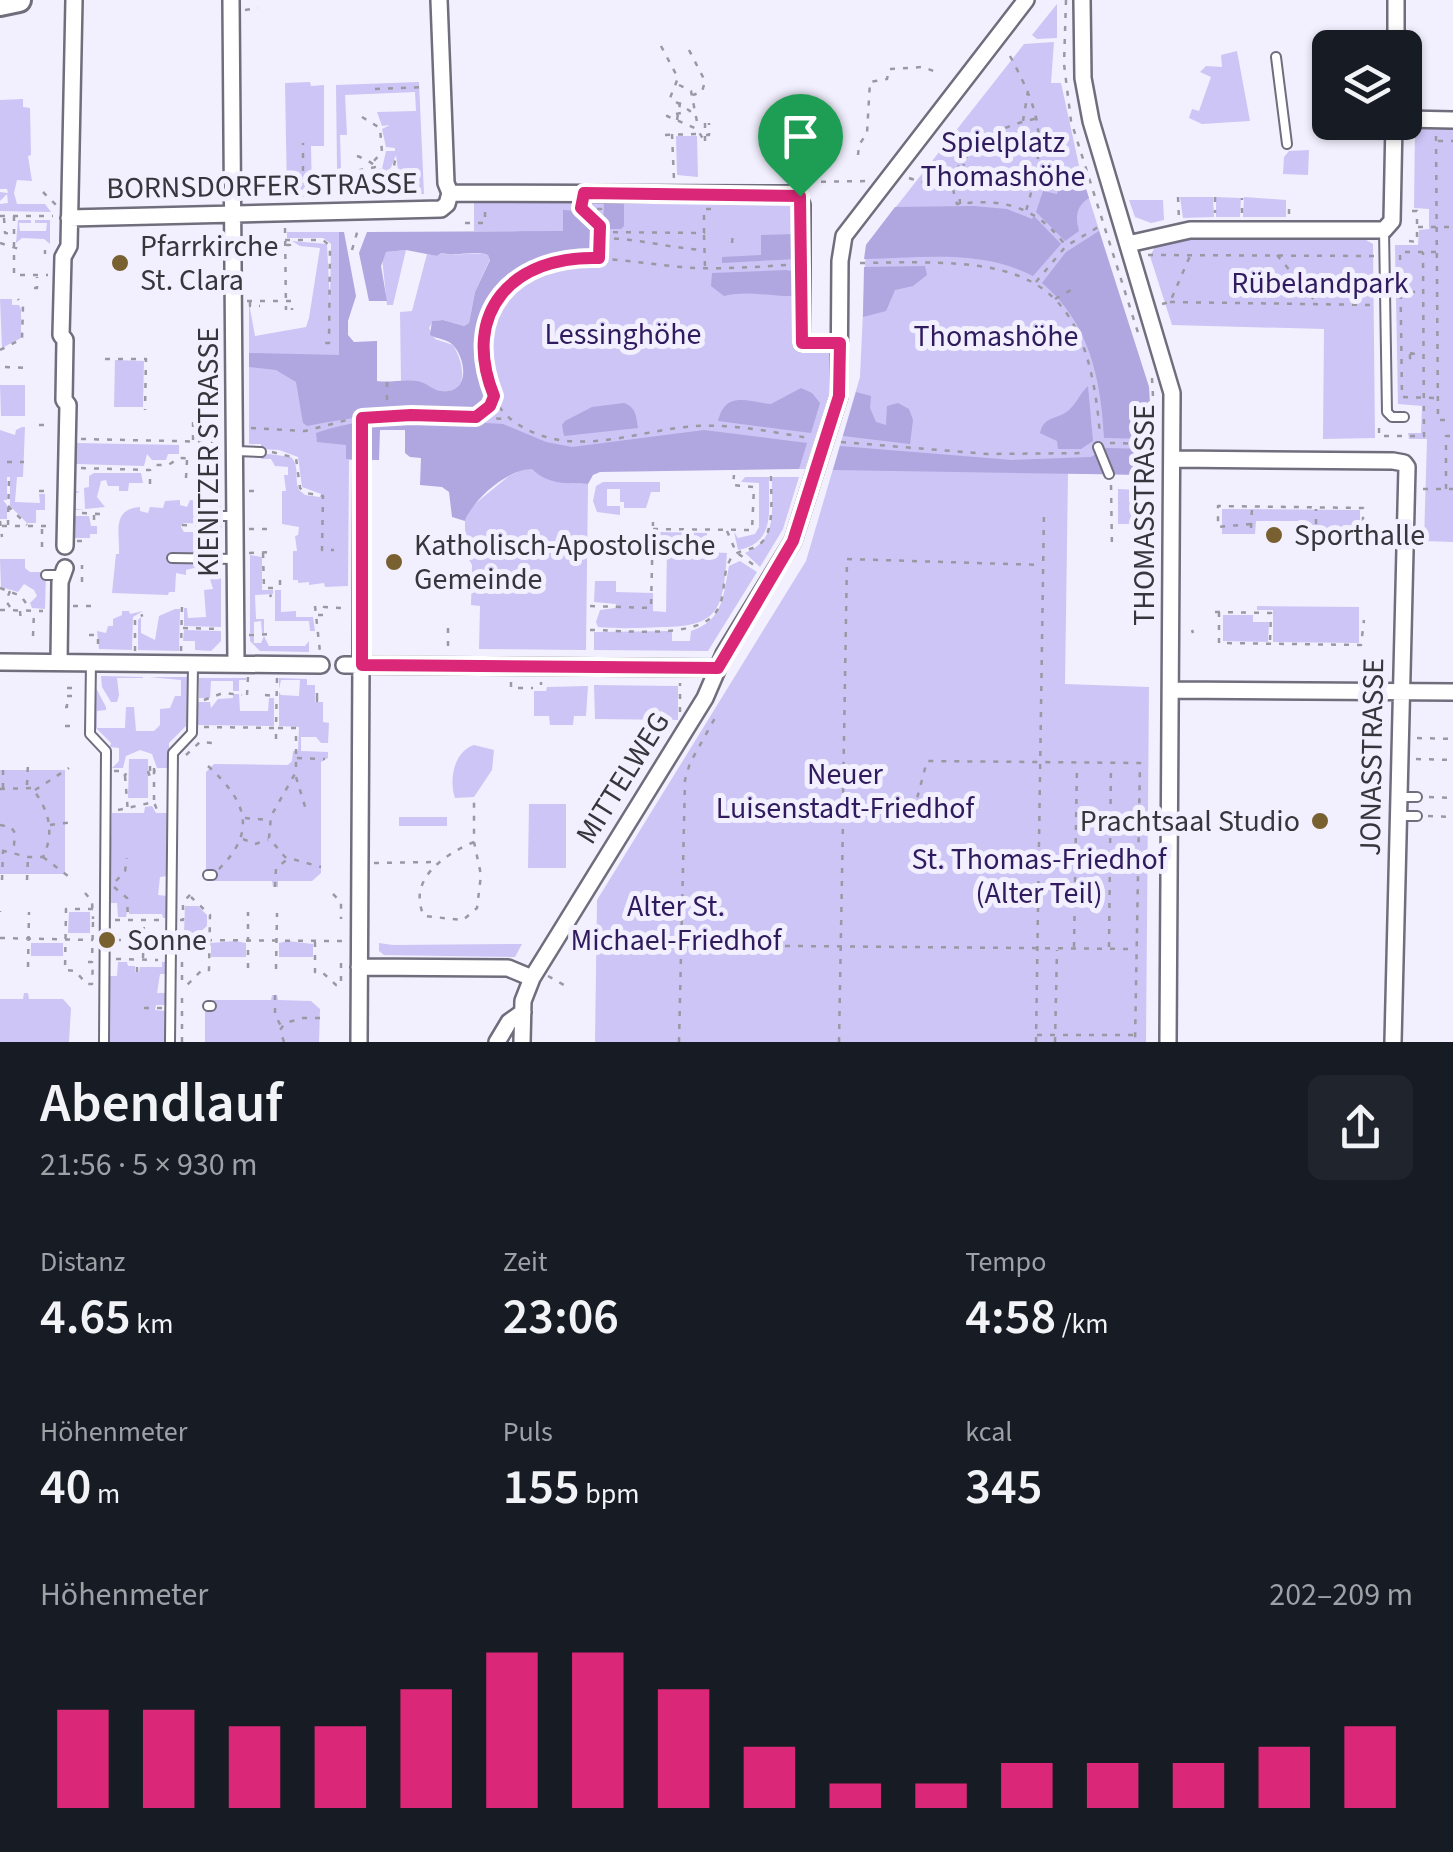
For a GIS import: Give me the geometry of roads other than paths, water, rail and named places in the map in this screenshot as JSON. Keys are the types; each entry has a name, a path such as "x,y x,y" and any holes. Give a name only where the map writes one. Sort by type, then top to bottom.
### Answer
{"main road":[{"path":"0,4 20,0"}],"street":[{"path":"70,547 66,526 68,405 64,400 65,340 61,335 62,257 69,246 74,0"},
{"path":"439,0 446,183 450,193"},
{"name":"MITTELWEG","path":"496,1042 523,1007 793,541 839,396 840,262 844,236 1026,0"},
{"name":"THOMASSTRASSE","path":"1082,0 1084,89 1102,162 1170,380 1173,459 1168,1042"},
{"path":"1396,0 1396,30"},
{"name":"KIENITZER STRASSE","path":"238,5 233,444 235,520 242,556 242,670"},
{"path":"1422,120 1453,120"},
{"path":"1128,244 1190,230 1384,230 1392,221 1394,140"},
{"name":"BORNSDORFER STRASSE","path":"70,218 441,209 450,193 582,200 797,194 802,200 802,343 840,343"},
{"name":"JONASSTRASSE","path":"1173,459 1404,463 1407,473 1393,1042"},
{"path":"359,1042 362,468"},
{"path":"59,662 64,572"},
{"path":"0,662 59,662 94,656 180,658 242,670 320,658"},
{"path":"344,666 718,668"},
{"path":"1171,690 1453,692"},
{"path":"359,967 508,968 539,977"},
{"path":"522,1042 523,1007"}],"lane":[{"path":"1276,57 1287,144"},
{"path":"1384,230 1388,412 1392,417 1404,417"},
{"path":"233,444 261,452"},
{"path":"1098,447 1109,474"},
{"path":"172,558 242,556"},
{"path":"46,574 64,572"},
{"path":"94,656 90,734 106,751 109,884 100,1011 104,1042"},
{"path":"170,1042 175,1005 176,875 172,754 192,733 193,700 180,658"},
{"path":"1399,796 1417,797"},
{"path":"1399,816 1416,816"}],"place":[{"name":"Pfarrkirche St. Clara","path":"120,263"},
{"name":"Sporthalle","path":"1274,535"},
{"name":"Katholisch-Apostolische Gemeinde","path":"394,562"},
{"name":"Prachtsaal Studio","path":"1320,821"},
{"name":"Sonne","path":"107,940"}],"park label":[{"name":"Spielplatz Thomashöhe","path":"1003,159"},
{"name":"Rübelandpark","path":"1320,283"},
{"name":"Lessinghöhe","path":"623,334"},
{"name":"Thomashöhe","path":"996,336"},
{"name":"Neuer Luisenstadt-Friedhof","path":"845,791"},
{"name":"St. Thomas-Friedhof (Alter Teil)","path":"1039,876"},
{"name":"Alter St. Michael-Friedhof","path":"676,923"}]}
